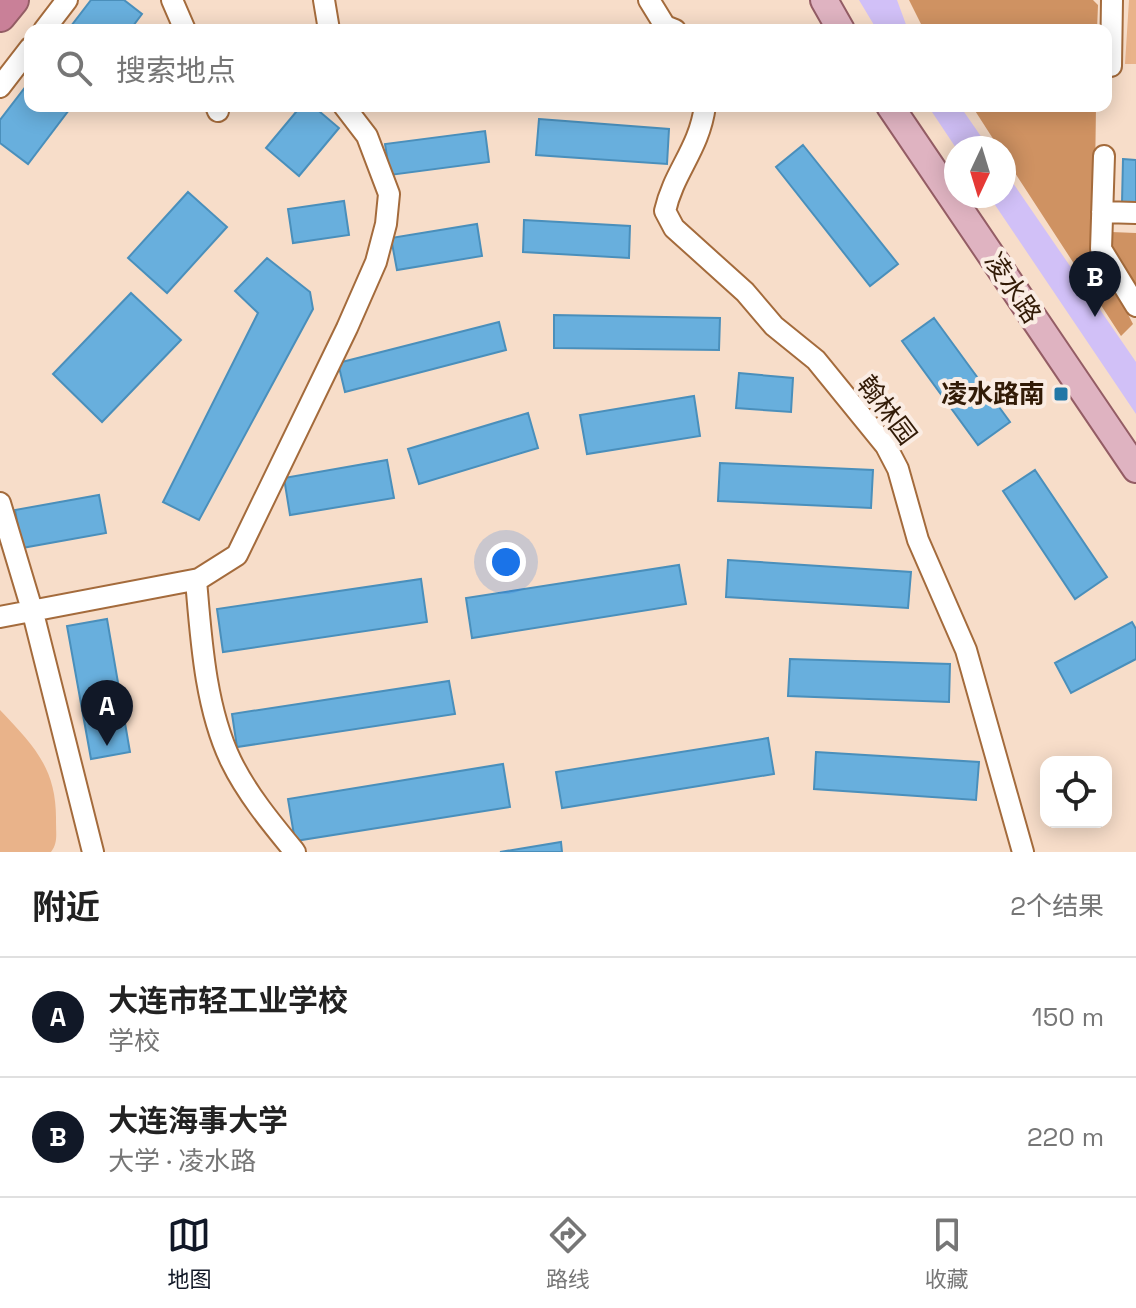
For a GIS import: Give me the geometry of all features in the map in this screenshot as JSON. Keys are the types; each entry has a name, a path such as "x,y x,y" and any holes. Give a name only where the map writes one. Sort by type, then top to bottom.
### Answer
{"highway":[{"path":"0,16 13,0"}],"main road":[{"path":"824,0 838,24"},
{"name":"凌水路","path":"894,112 1136,469"}],"street":[{"path":"49,24 67,0"},
{"path":"172,0 182,24"},
{"path":"324,0 328,24"},
{"path":"649,0 664,24"},
{"path":"1112,0 1112,24"},
{"path":"0,87 24,56"},
{"path":"0,617 196,580 237,555 376,262 386,224 389,194 367,136 349,112"},
{"name":"翰林园","path":"704,112 701,135 669,195 665,211 674,228 745,292 774,326 816,360 886,446 898,469 918,540 966,650 1023,852"},
{"path":"1104,156 1101,249 1136,306"},
{"path":"1102,212 1136,213"},
{"path":"0,503 33,613 93,852"},
{"path":"196,580 201,639 214,704 230,760 263,813 295,852"}],"shaded area":[{"path":"859,0 897,0 906,24 873,24"},
{"path":"909,0 1093,0 1098,5 1097,24 921,24"},
{"path":"1129,0 1136,0 1136,64 1125,64"},
{"path":"932,112 964,112 981,136 948,136"},
{"path":"976,112 1096,112 1094,249 1133,324 1121,336 1016,174 1016,136 991,136"},
{"path":"1016,187 1136,362 1136,414 997,208 1016,208"},
{"path":"1111,232 1136,233 1136,286 1126,286 1110,257"},
{"path":"0,710 24,736 48,773 55,803 56,838 51,852 0,852"}],"building":[{"path":"91,0 124,0 142,14 134,24 73,24"},
{"path":"24,89 24,112 67,112 28,164 0,143 0,120"},
{"path":"296,112 320,112 339,128 299,176 266,148"},
{"path":"539,119 669,129 667,164 536,155"},
{"path":"485,131 489,162 390,175 385,144"},
{"path":"803,145 898,264 870,286 776,167"},
{"path":"1123,159 1136,160 1136,204 1122,203"},
{"path":"188,192 227,227 167,293 128,258"},
{"path":"344,201 349,235 293,243 288,209"},
{"path":"524,220 630,226 629,258 523,252"},
{"path":"477,224 482,256 397,270 391,238"},
{"path":"267,258 310,292 313,309 199,520 163,502 258,313 235,291"},
{"path":"131,293 181,340 102,422 53,374"},
{"path":"554,315 720,318 719,350 554,348"},
{"path":"934,318 1010,422 978,445 902,341"},
{"path":"499,322 506,350 345,392 338,363"},
{"path":"739,373 793,378 791,412 736,408"},
{"path":"694,396 700,436 587,454 580,415"},
{"path":"528,413 538,448 419,484 408,449"},
{"path":"387,460 394,498 290,515 284,478"},
{"path":"720,463 873,470 871,508 718,501"},
{"path":"1035,470 1107,577 1075,599 1003,491"},
{"path":"99,495 106,533 22,548 15,510"},
{"path":"728,560 911,572 908,608 726,597"},
{"path":"679,565 686,604 472,638 466,598"},
{"path":"421,579 427,622 223,652 217,609"},
{"path":"107,619 130,752 91,759 67,626"},
{"path":"1132,622 1136,629 1136,659 1071,693 1055,663"},
{"path":"790,659 950,664 949,702 788,696"},
{"path":"449,681 455,714 237,747 232,714"},
{"path":"768,738 774,774 562,808 556,772"},
{"path":"816,752 979,762 976,800 814,789"},
{"path":"503,764 510,807 295,841 288,799"},
{"path":"561,842 562,852 500,852"}],"place":[{"name":"大连海事大学","path":"1095,317"},
{"name":"凌水路南","path":"1061,394"},
{"name":"大连市轻工业学校","path":"107,746"}]}
